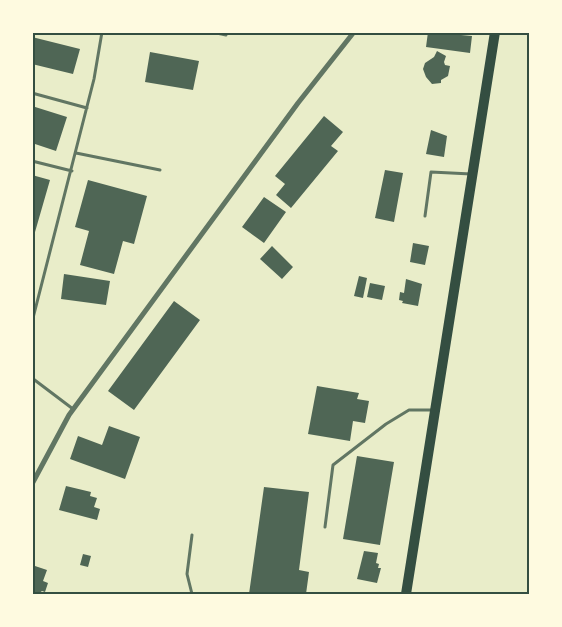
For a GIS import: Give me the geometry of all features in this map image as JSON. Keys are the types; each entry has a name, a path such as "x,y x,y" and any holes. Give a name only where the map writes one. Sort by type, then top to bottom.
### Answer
{"main road":[{"path":"406,594 495,32"}],"street":[{"path":"32,484 45,457 73,409 298,103 354,32"}],"lane":[{"path":"32,322 72,171 102,32"},
{"path":"212,32 226,35"},
{"path":"32,93 87,108"},
{"path":"76,153 160,170"},
{"path":"32,161 72,171"},
{"path":"425,216 431,172 472,174"},
{"path":"32,378 73,409"},
{"path":"325,527 333,465 386,424 409,410 435,410"},
{"path":"192,535 187,574 192,594"}],"building":[{"path":"428,32 472,36 470,53 426,47"},
{"path":"32,37 80,49 73,74 32,64"},
{"path":"437,51 446,56 445,65 450,66 448,76 441,80 441,83 432,84 426,77 423,69 425,63 434,57"},
{"path":"150,52 199,61 193,90 145,82"},
{"path":"32,106 67,117 56,151 32,143"},
{"path":"324,116 343,132 331,146 338,151 291,208 276,195 285,184 275,176"},
{"path":"431,130 447,136 444,157 426,154"},
{"path":"385,170 403,173 394,222 375,218"},
{"path":"32,175 50,180 33,239 32,239"},
{"path":"88,180 147,196 134,244 123,241 114,274 80,265 89,231 75,227"},
{"path":"264,197 286,212 264,243 242,227"},
{"path":"413,243 429,246 425,265 410,262"},
{"path":"272,246 293,267 282,279 260,259"},
{"path":"64,274 110,281 106,305 61,299"},
{"path":"359,276 367,278 363,298 354,296"},
{"path":"406,279 422,284 418,306 402,303 403,301 399,300 400,292 404,293"},
{"path":"370,283 385,286 382,300 367,297"},
{"path":"174,301 200,320 134,410 108,391"},
{"path":"317,386 359,393 357,399 369,401 365,423 353,421 350,441 308,434"},
{"path":"109,426 140,437 125,479 70,459 78,436 102,445"},
{"path":"357,456 394,462 380,545 343,539"},
{"path":"66,486 91,492 90,496 97,498 94,507 100,509 97,520 59,510"},
{"path":"264,487 309,492 299,570 309,572 306,594 249,594"},
{"path":"364,551 378,553 376,563 379,564 378,568 381,568 377,583 357,579"},
{"path":"83,554 91,556 88,567 80,565"},
{"path":"32,565 47,570 43,581 48,583 45,592 32,594"}]}
